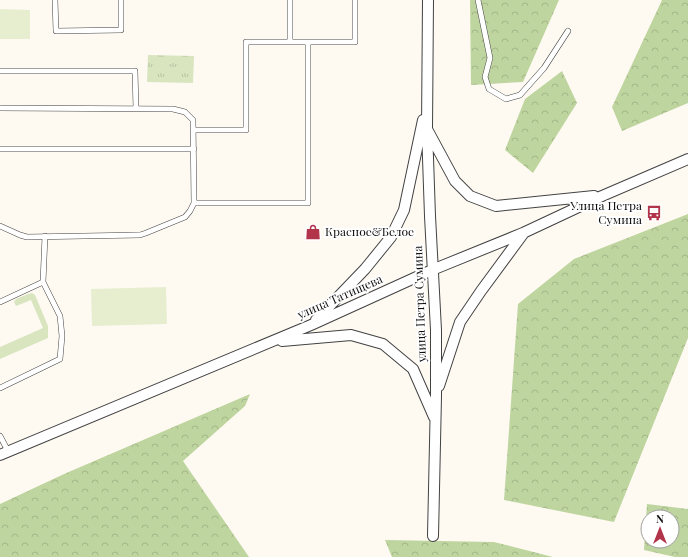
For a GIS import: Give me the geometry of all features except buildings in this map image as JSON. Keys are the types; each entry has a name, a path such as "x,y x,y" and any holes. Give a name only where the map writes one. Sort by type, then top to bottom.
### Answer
{"street":[{"name":"улица Петра Сумина","path":"428,0 427,129 432,270 436,330 433,536"},
{"path":"311,325 365,269 391,238 404,210 427,100"},
{"path":"427,129 455,181 470,196 496,206 602,196"},
{"name":"улица Татищева","path":"4,453 311,325 432,270 523,233 602,196 688,159"},
{"path":"436,396 460,322 523,233"},
{"path":"272,341 350,335 383,344 413,369 435,419"}],"lane":[{"path":"55,0 56,31 121,30 121,0"},
{"path":"290,0 290,42"},
{"path":"194,130 246,130 246,42 355,42 355,0"},
{"path":"478,0 490,58 485,77 489,89 506,99 520,95 544,68 568,31"},
{"path":"194,203 308,203 308,42"},
{"path":"0,71 135,71 136,108"},
{"path":"0,108 173,108 185,112 193,120 194,130 194,203 185,217 142,234 27,237 0,226"},
{"path":"0,149 194,149"},
{"path":"0,388 60,359 62,336 60,316 43,282 45,236"},
{"path":"0,302 43,282"},
{"path":"0,436 4,453"}],"green space":[{"path":"470,0 559,0 523,82 471,85"},
{"path":"662,0 688,0 688,103 622,131 612,107"},
{"path":"0,9 30,10 30,39 0,39"},
{"path":"148,55 194,56 193,83 147,82"},
{"path":"562,71 577,103 533,173 505,150 525,99"},
{"path":"688,214 688,338 614,522 504,500 518,304 574,259"},
{"path":"166,287 167,324 92,326 91,289"},
{"path":"32,293 35,295 48,326 48,338 0,359 0,347 43,328 31,300 16,306 14,302 16,299"},
{"path":"250,394 245,406 183,461 249,557 0,557 0,504 64,474"},
{"path":"647,504 688,509 688,557 675,557 644,549 680,549 680,509 647,509"},
{"path":"385,540 494,542 553,557 392,557"}],"place":[{"name":"Улица Петра Сумина","path":"654,213"},
{"name":"Красное&Белое","path":"313,232"}]}
